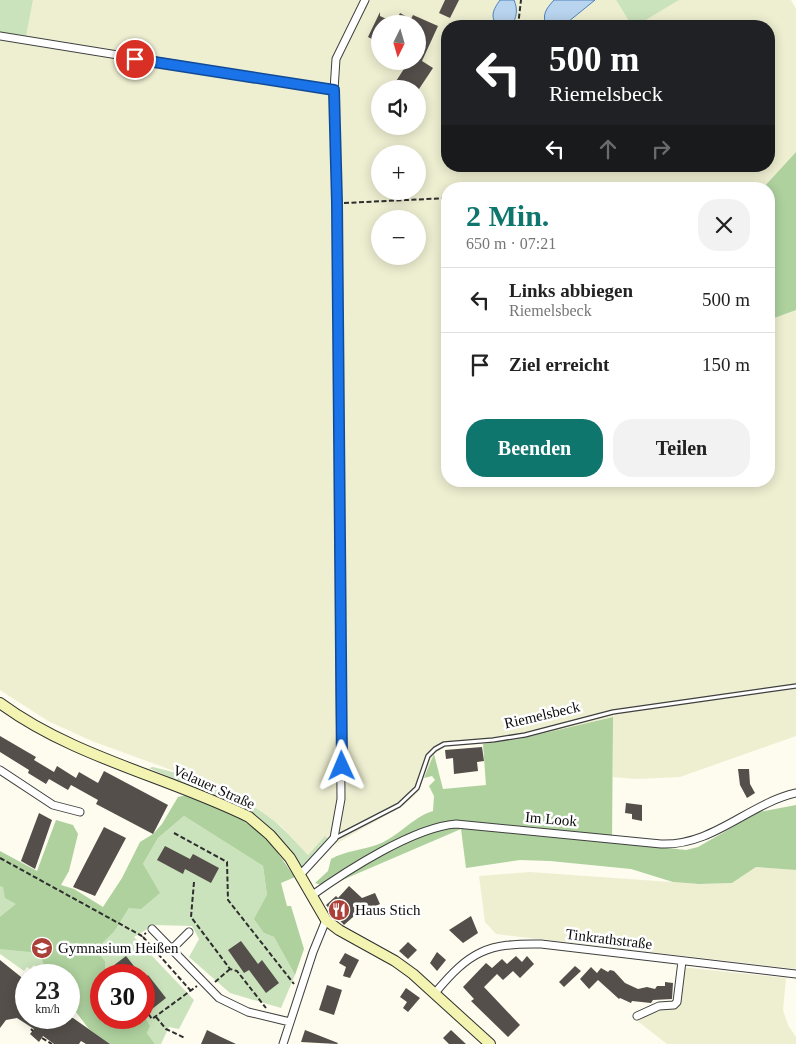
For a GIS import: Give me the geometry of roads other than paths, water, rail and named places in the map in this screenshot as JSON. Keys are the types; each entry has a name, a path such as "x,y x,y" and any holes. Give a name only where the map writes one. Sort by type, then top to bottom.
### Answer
{"main road":[{"name":"Velauer Straße","path":"0,703 28,721 78,746 249,818 270,835 300,874 326,920 344,933 396,961 435,993 490,1044"}],"street":[{"name":"Riemelsbeck","path":"300,874 318,859 334,838 340,814 342,785 337,203 334,90 336,59 365,0"},
{"path":"0,36 334,90"},
{"path":"0,770 54,805 80,812"},
{"name":"Im Look","path":"311,896 332,881 379,854 436,827 459,824 661,844 684,843 715,832 778,799 796,793"},
{"path":"283,1044 313,952 326,920"},
{"path":"152,929 219,998 233,1006 290,1022"},
{"path":"172,949 189,932"},
{"name":"Tinkrathstraße","path":"435,993 454,970 480,951 510,943 541,944 796,974"},
{"path":"637,1016 659,1006 674,1006 677,1002 682,961"}],"lane":[{"name":"Riemelsbeck","path":"334,838 399,805 417,788 428,756 444,744 501,739 613,712 796,686"}],"water":[{"path":"500,0 514,0 516,7 515,20 494,20 493,13"},
{"path":"554,0 595,0 570,20 544,20 549,6"}],"place":[{"name":"Haus Stich","path":"339,910"},
{"name":"Gymnasium Heißen","path":"42,948"}]}
